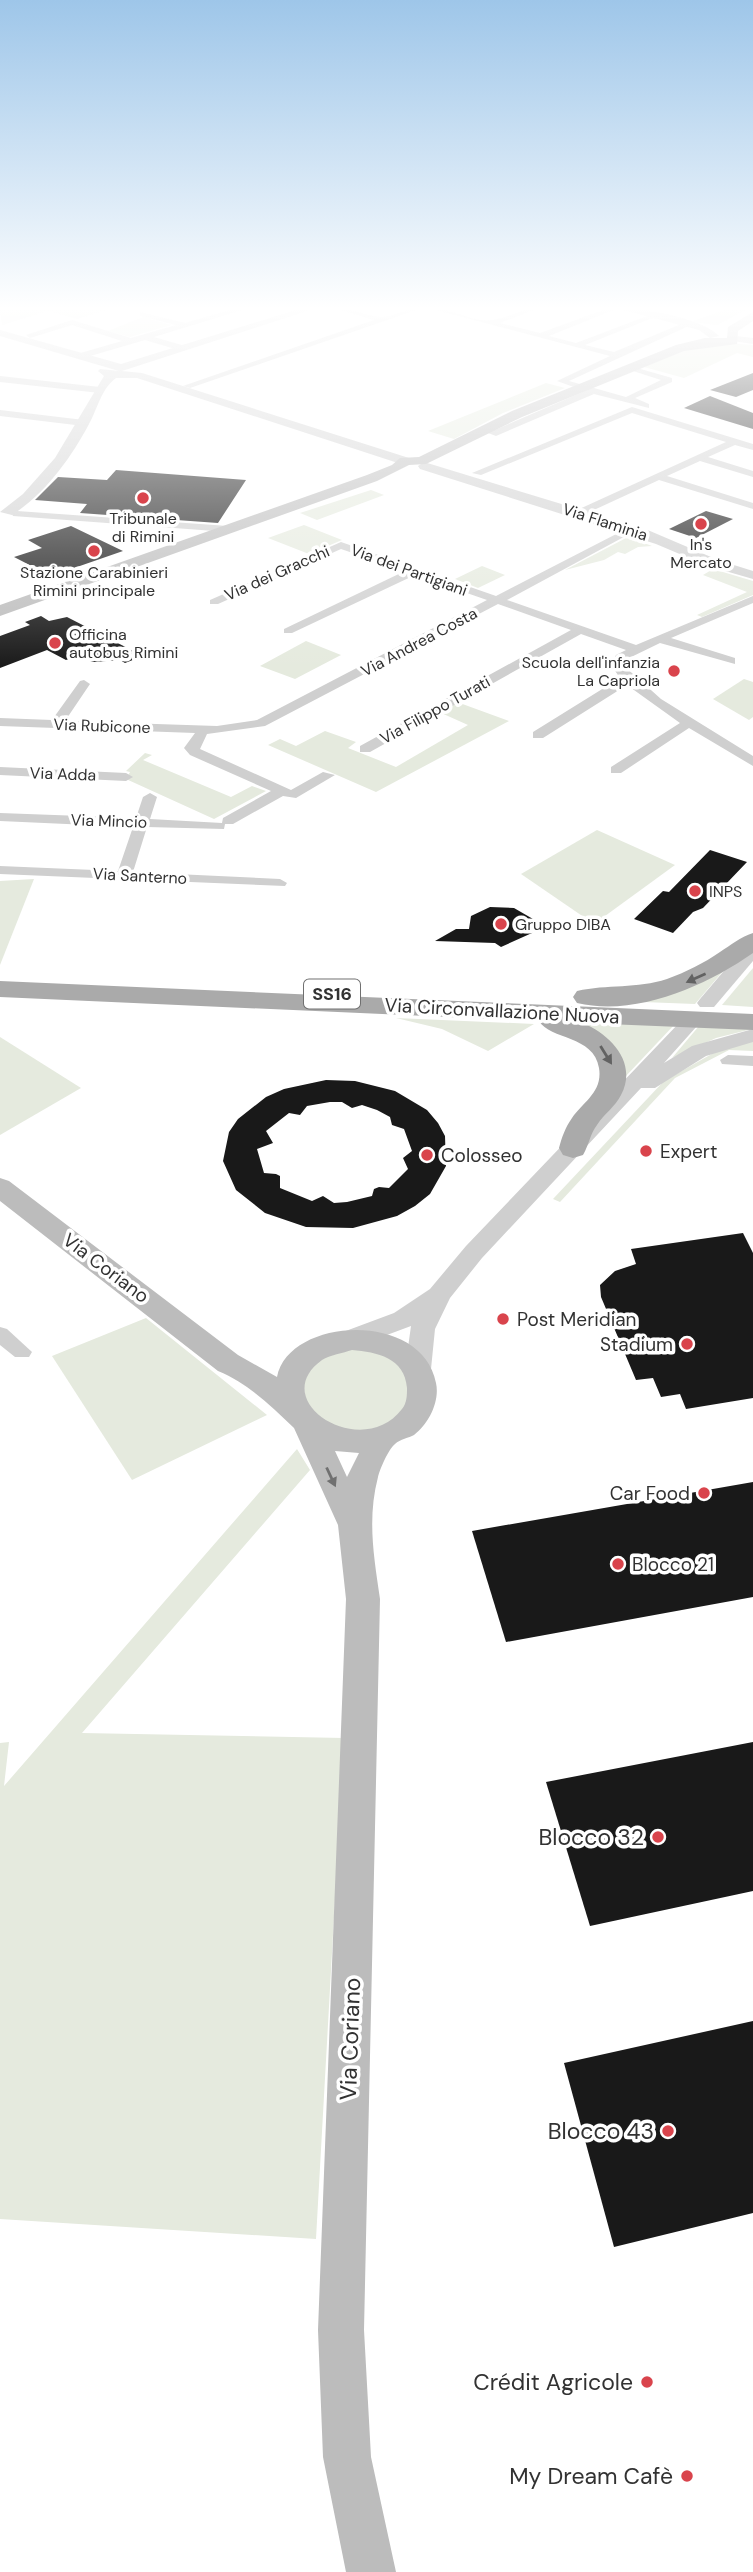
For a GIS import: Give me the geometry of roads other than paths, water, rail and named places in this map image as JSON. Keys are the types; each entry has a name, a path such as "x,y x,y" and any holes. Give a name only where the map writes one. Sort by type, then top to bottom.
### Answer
{"main road":[{"path":"0,614 410,462 488,429"},
{"path":"27,604 410,462"},
{"path":"323,999 365,989 591,997 640,993 697,979 719,967 753,941"},
{"name":"Via Circonvallazione Nuova","path":"0,980 323,999"},
{"name":"Via Circonvallazione Nuova","path":"0,989 659,1013 753,1012"},
{"path":"323,999 395,1013 551,1020 586,1034 608,1054 614,1077 603,1101 582,1124 573,1148"},
{"name":"Via Circonvallazione Nuova","path":"717,1012 753,1022"},
{"name":"Via Coriano","path":"0,1186 228,1363 254,1373 270,1385 300,1417 354,1525"},
{"path":"352,1339 391,1346 407,1356 418,1370 423,1385 422,1400 416,1413 405,1425 383,1437 344,1441 300,1417 288,1391 291,1374 302,1360 317,1348 352,1339"},
{"name":"Via Coriano","path":"212,1349 259,1362 281,1359 317,1348"},
{"name":"Via Coriano","path":"373,2565 347,2457 341,2330 363,1599 354,1525 363,1475 383,1437"}],"street":[{"path":"9,515 64,453 80,429"},
{"name":"Via Flaminia","path":"308,429 579,513 753,575"},
{"path":"477,473 585,429"},
{"path":"692,429 753,447"},
{"path":"579,513 735,441"},
{"path":"701,458 753,474"},
{"path":"659,477 753,506"},
{"name":"Via Flaminia","path":"551,505 658,540"},
{"path":"9,515 228,528"},
{"path":"140,524 173,530 179,535 176,547"},
{"name":"Via Andrea Costa","path":"203,730 240,727 272,718 628,532"},
{"name":"Via dei Partigiani","path":"341,545 496,602 636,649"},
{"name":"Via dei Gracchi","path":"214,601 341,545"},
{"path":"288,631 414,571"},
{"path":"753,599 636,649 620,659 617,665 626,680 753,762"},
{"name":"Via Filippo Turati","path":"365,749 579,630"},
{"path":"660,639 731,660"},
{"path":"538,735 626,680"},
{"path":"56,724 84,684"},
{"name":"Via Rubicone","path":"0,722 203,730"},
{"path":"616,770 690,723"},
{"path":"203,730 192,743 191,748 195,752 290,795 328,775"},
{"name":"Via Adda","path":"0,771 126,777"},
{"name":"Via Mincio","path":"0,817 141,823 223,823 282,791"},
{"path":"124,876 150,797"},
{"name":"Via Santerno","path":"0,870 279,883"},
{"path":"717,1012 753,949"},
{"path":"418,1370 417,1352 422,1329 440,1293 474,1252 687,1026"},
{"path":"600,1120 680,1061 719,1044 753,1035"},
{"path":"728,1060 753,1060"},
{"path":"352,1339 403,1319 440,1293"},
{"path":"0,1334 22,1352"}],"place":[{"name":"Tribunale di Rimini","path":"143,498"},
{"name":"In's Mercato","path":"701,524"},
{"name":"Stazione Carabinieri Rimini principale","path":"94,551"},
{"name":"Officina autobus Rimini","path":"55,643"},
{"name":"Scuola dell'infanzia La Capriola","path":"674,671"},
{"name":"INPS","path":"695,891"},
{"name":"Gruppo DIBA","path":"501,924"},
{"name":"Expert","path":"646,1151"},
{"name":"Colosseo","path":"427,1155"},
{"name":"Post Meridian","path":"503,1319"},
{"name":"Stadium","path":"687,1344"},
{"name":"Car Food","path":"704,1493"},
{"name":"Blocco 21","path":"618,1564"},
{"name":"Blocco 32","path":"658,1837"},
{"name":"Blocco 43","path":"668,2131"},
{"name":"Crédit Agricole","path":"647,2382"},
{"name":"My Dream Cafè","path":"687,2476"}]}
